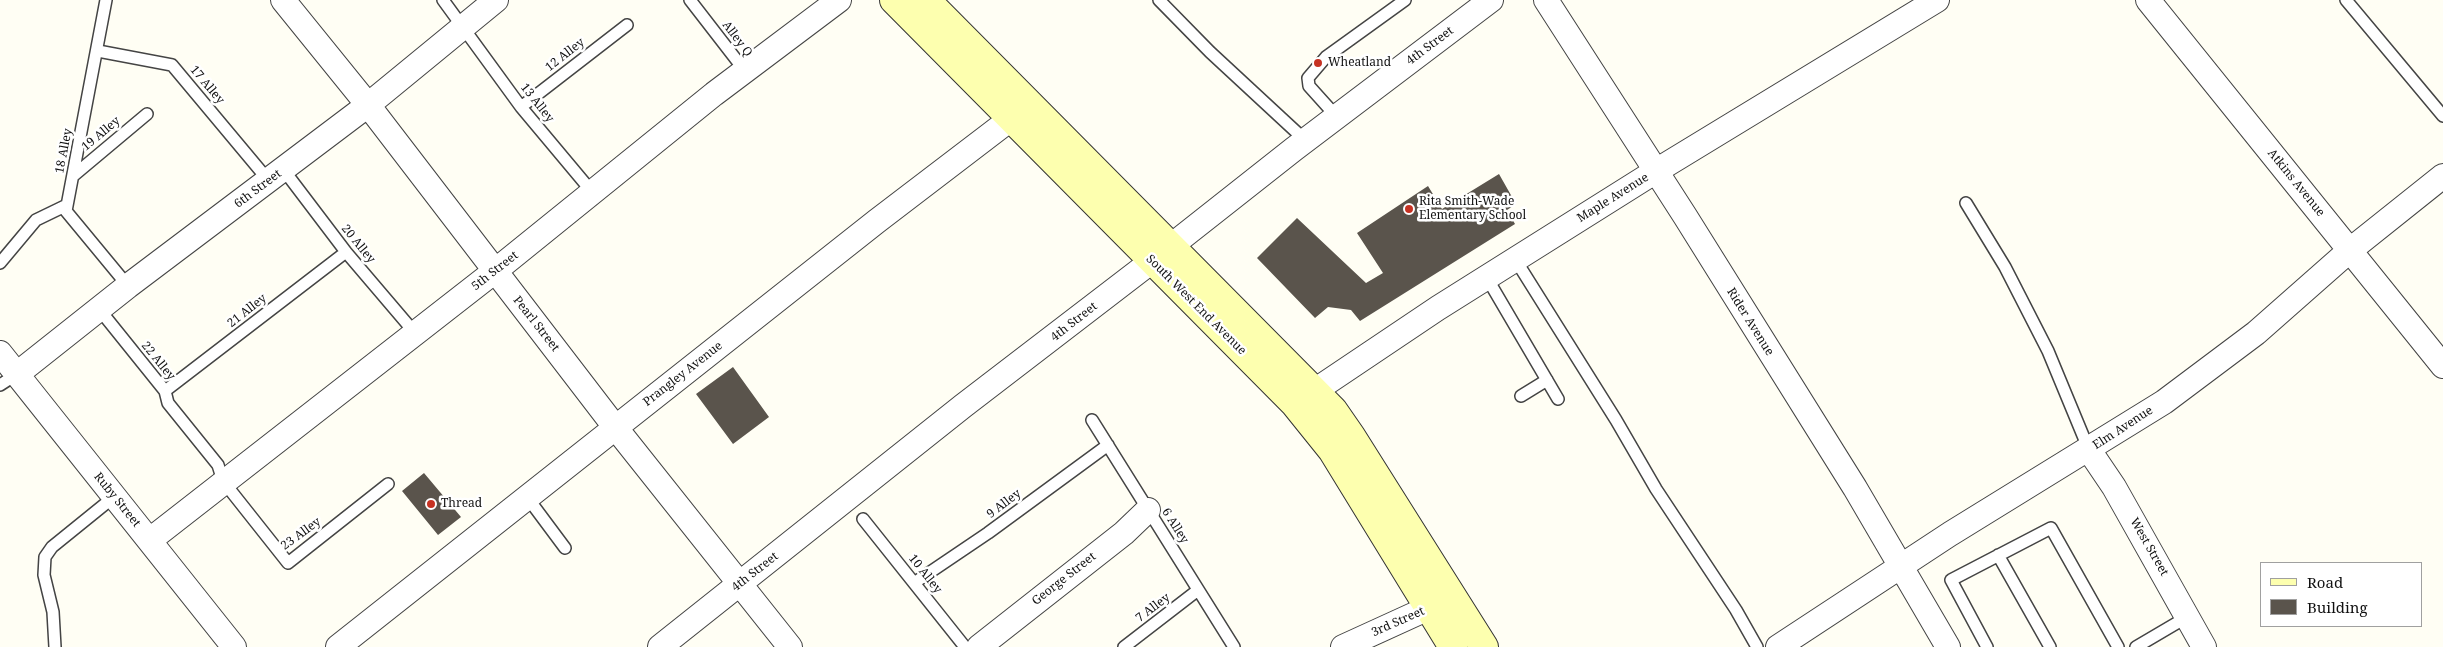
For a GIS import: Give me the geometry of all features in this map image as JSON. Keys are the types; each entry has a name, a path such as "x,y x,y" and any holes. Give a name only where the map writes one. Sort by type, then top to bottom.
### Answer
{"main road":[{"name":"South West End Avenue","path":"894,0 1021,111 1305,397 1351,436 1441,602 1453,647"},
{"name":"South West End Avenue","path":"926,0 1021,111"},
{"name":"South West End Avenue","path":"1441,602 1484,647"}],"street":[{"name":"Pearl Street","path":"283,0 368,105 739,585 790,647"},
{"name":"6th Street","path":"8,380 128,286 368,105 496,0"},
{"name":"5th Street","path":"150,540 223,481 495,271 714,94 839,0"},
{"name":"4th Street","path":"660,647 963,406 1336,116 1490,0"},
{"name":"Rider Avenue","path":"1546,0 1855,488 1948,647"},
{"name":"Maple Avenue","path":"1305,397 1516,259 1656,171 1937,0"},
{"name":"Atkins Avenue","path":"2148,0 2443,366"},
{"name":"Prangley Avenue","path":"346,645 527,497 1021,111"},
{"name":"Elm Avenue","path":"1778,647 1950,534 2164,402 2256,333 2349,251 2443,176"},
{"name":"Ruby Street","path":"0,353 8,380 115,496 234,647"},
{"name":"West Street","path":"2089,450 2114,487 2204,647"},
{"name":"George Street","path":"979,647 1124,532 1148,510"},
{"name":"3rd Street","path":"1343,647 1441,602"}],"lane":[{"name":"18 Alley","path":"67,206 98,51 106,0"},
{"name":"13 Alley","path":"443,0 521,106 593,193"},
{"name":"Alley Q","path":"690,0 745,71"},
{"path":"1159,0 1210,52 1305,140"},
{"path":"1336,116 1309,86 1308,78 1326,57 1405,0"},
{"path":"2346,0 2443,116"},
{"name":"12 Alley","path":"521,106 626,25"},
{"name":"17 Alley","path":"98,51 172,65 276,175"},
{"name":"19 Alley","path":"73,176 147,114"},
{"name":"20 Alley","path":"276,175 346,252 415,333"},
{"path":"1966,203 2005,267 2048,351 2089,450"},
{"path":"0,263 36,220 67,206 66,211 128,286"},
{"name":"21 Alley","path":"165,391 346,252"},
{"path":"1516,259 1616,420 1656,489 1736,610 1757,647"},
{"path":"1487,278 1558,399"},
{"name":"22 Alley","path":"99,310 165,391 168,403 218,465 223,481"},
{"path":"1521,396 1547,380"},
{"name":"6 Alley","path":"1092,420 1234,647"},
{"name":"9 Alley","path":"914,582 988,533 1108,446"},
{"name":"23 Alley","path":"223,481 288,563 388,484"},
{"path":"55,647 53,612 44,575 45,558 52,547 115,496"},
{"path":"527,497 565,548"},
{"name":"10 Alley","path":"863,519 965,647"},
{"path":"1987,647 1951,580 2051,528 2118,647"},
{"path":"1998,555 2050,647"},
{"name":"7 Alley","path":"1124,647 1198,590"},
{"path":"2136,647 2187,617"}],"building":[{"path":"1499,174 1516,204 1507,210 1515,224 1360,321 1351,310 1328,307 1315,318 1257,258 1297,218 1366,283 1383,273 1357,233 1428,186 1442,209"},
{"path":"733,367 769,417 733,444 696,394"},
{"name":"Thread","path":"424,473 461,517 438,535 402,491"}],"place":[{"name":"Wheatland","path":"1318,63"},
{"name":"Rita Smith-Wade Elementary School","path":"1409,209"},
{"name":"Thread","path":"431,504"}]}
